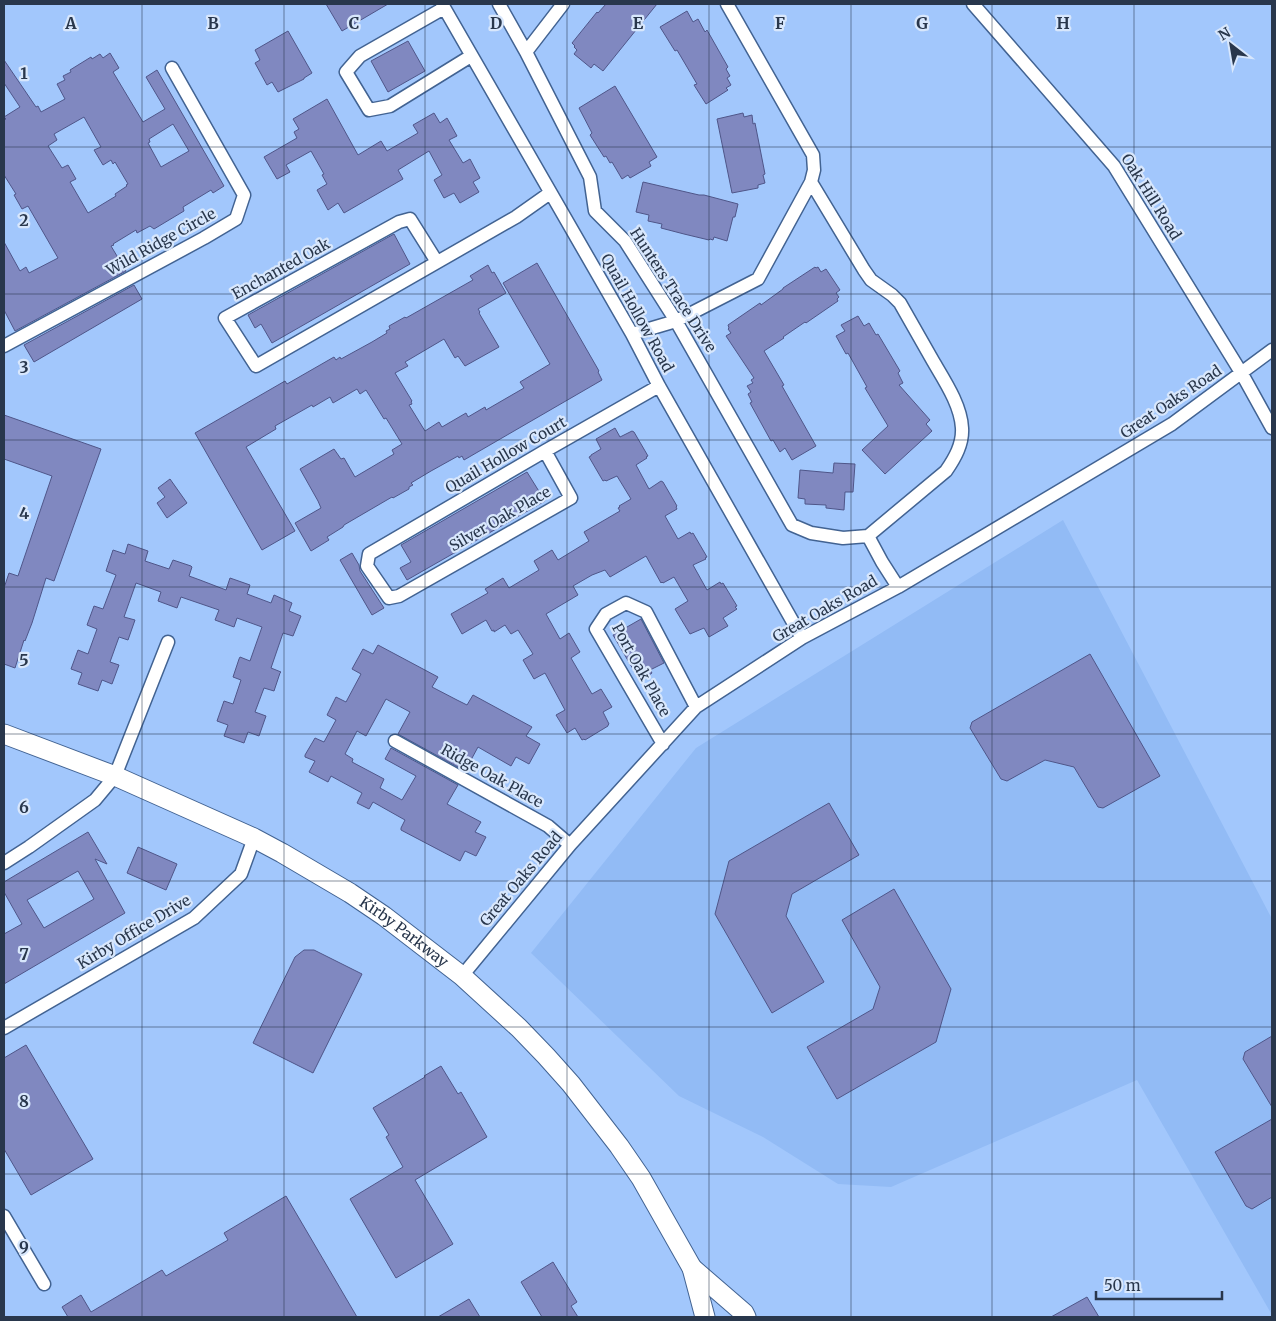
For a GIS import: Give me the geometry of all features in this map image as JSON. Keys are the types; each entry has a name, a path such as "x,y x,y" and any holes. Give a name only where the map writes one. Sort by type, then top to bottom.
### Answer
{"main road":[{"name":"Kirby Parkway","path":"4,734 115,776 254,838 310,868 350,893 391,921 462,976 532,1042 572,1084 641,1178 692,1268 705,1317"},
{"name":"Kirby Parkway","path":"692,1268 744,1313 746,1317"}],"street":[{"name":"Hunters Trace Drive","path":"498,4 526,52 590,177 595,211 625,241 676,321 792,525 811,533 843,538 868,536"},
{"path":"526,52 563,4"},
{"path":"632,334 676,321 758,279 811,182 814,170 813,154 727,4"},
{"name":"Oak Hill Road","path":"973,4 1114,166 1242,374 1272,428"},
{"path":"443,6 360,56 346,72 369,110 390,106 472,56"},
{"name":"Quail Hollow Road","path":"443,6 632,334 659,386 802,638"},
{"name":"Wild Ridge Circle","path":"4,346 236,219 244,195 172,68"},
{"path":"811,182 864,270 872,280 900,303 961,415 960,443 954,459 946,471 868,536 898,586"},
{"name":"Enchanted Oak","path":"437,262 410,219 399,222 226,318 256,366 437,262 516,216 550,193"},
{"name":"Great Oaks Road","path":"462,976 570,845 696,708 802,638 898,586 1172,424 1272,350"},
{"name":"Quail Hollow Court","path":"399,596 389,598 367,566 369,554 659,386"},
{"name":"Silver Oak Place","path":"399,596 571,498 545,451"},
{"name":"Port Oak Place","path":"663,744 596,629 606,614 626,603 646,612 696,708"},
{"path":"4,863 96,800 115,776 168,642"},
{"name":"Ridge Oak Place","path":"395,740 548,826 570,845"},
{"name":"Kirby Office Drive","path":"4,1028 194,918 241,874 254,838"},
{"path":"4,1216 44,1284"}],"shaded area":[{"path":"1063,520 1272,919 1272,1315 1137,1080 891,1187 838,1184 763,1137 679,1096 531,953 696,748"}],"building":[{"path":"326,4 388,4 342,31"},
{"path":"606,4 657,4 603,71 594,64 591,68 574,54 577,50 572,43 597,12"},
{"path":"687,11 693,22 698,19 705,32 707,30 728,67 726,69 730,76 727,78 731,85 726,88 728,90 706,104 694,85 697,84 677,50 675,51 660,27"},
{"path":"288,31 312,73 278,92 272,82 267,85 255,63 260,60 255,50"},
{"path":"408,41 425,71 388,92 371,61"},
{"path":"110,53 119,68 113,72 143,122 165,109 146,77 157,70 224,186 213,193 211,190 183,207 184,211 154,229 150,226 137,233 136,230 113,244 111,246 126,271 15,331 4,310 4,242 20,271 26,267 29,273 58,258 28,206 22,209 14,195 16,194 4,175 4,120 6,119 4,117 20,107 4,83 4,60 41,112 65,99 57,84 65,80 63,76 91,57 92,59 100,54 103,58","holes":["84,117 101,147 94,150 103,165 111,160 113,164 115,162 128,184 115,194 116,196 88,213 70,182 76,179 68,165 62,168 48,146 57,140 54,134","173,124 189,151 161,167 148,143 150,142 149,139"]},
{"path":"615,86 657,157 649,162 651,166 630,178 628,175 622,179 612,162 610,163 606,156 604,157 590,135 592,133 579,108"},
{"path":"327,99 358,155 381,141 387,151 418,133 413,125 434,113 440,123 447,118 457,136 449,140 463,163 470,159 480,178 473,182 479,192 460,203 454,193 444,198 434,180 442,175 429,151 398,170 403,179 344,213 338,203 328,210 317,190 327,184 322,175 324,174 311,151 286,165 290,172 277,179 264,157 297,138 294,132 299,129 293,119"},
{"path":"743,113 744,117 752,115 753,124 755,123 765,183 758,185 758,188 732,193 717,119"},
{"path":"643,182 738,204 727,241 714,237 713,240 709,240 684,234 661,228 662,224 648,221 649,215 636,212"},
{"path":"394,234 410,264 272,343 261,324 255,328 248,315"},
{"path":"537,263 599,371 602,380 464,460 462,456 459,458 458,456 431,471 411,483 413,485 409,489 344,525 327,537 329,540 311,551 295,523 321,508 300,469 334,449 341,459 344,458 355,477 394,454 392,450 402,444 366,390 360,394 357,389 333,403 330,397 313,407 312,405 275,426 276,429 246,447 295,531 262,550 195,433 285,381 287,384 334,357 336,360 340,357 341,359 372,342 387,333 386,331 390,329 389,326 473,280 470,276 488,265 506,293 478,309 499,347 465,366 458,356 455,358 444,339 405,362 408,366 395,373 412,401 412,404 409,405 425,431 439,422 442,427 466,413 468,417 485,407 486,410 524,388 520,382 550,364 503,283"},
{"path":"815,267 818,267 821,272 826,269 840,290 836,293 839,297 838,301 764,351 816,446 792,460 785,448 780,452 773,440 771,441 750,403 752,402 748,394 751,392 747,386 753,383 751,380 754,378 726,336 731,333 728,325 760,303 761,305"},
{"path":"134,285 142,299 34,362 24,345"},
{"path":"858,316 864,326 869,323 876,335 878,334 900,371 898,373 903,383 899,385 930,420 926,424 932,431 885,474 862,450 888,426 865,388 867,387 848,353 846,354 836,336 845,331 841,325"},
{"path":"4,415 101,449 54,581 46,578 15,668 4,664 4,588 9,573 18,576 52,476 4,459"},
{"path":"615,428 620,437 632,431 634,432 648,456 636,465 649,489 661,481 663,482 677,506 677,509 665,516 678,539 690,532 691,534 693,533 707,557 693,565 707,590 720,582 721,584 723,583 737,609 723,618 728,626 709,637 704,628 690,634 675,609 688,601 674,577 661,583 646,556 610,577 605,570 573,586 578,595 546,614 560,639 569,633 580,652 571,658 592,694 601,689 612,707 603,712 609,724 608,726 582,740 575,728 567,733 556,715 565,710 545,673 534,679 523,660 533,654 518,630 511,634 505,625 494,632 486,620 462,634 451,614 488,593 485,589 503,578 509,588 539,570 534,561 552,550 558,560 589,541 584,532 620,511 619,506 631,499 617,476 603,481 589,457 601,449 596,439"},
{"path":"834,463 855,464 853,492 845,492 844,510 826,508 826,505 805,504 805,499 798,498 800,470 833,473"},
{"path":"527,472 545,501 407,580 400,568 411,562 401,545"},
{"path":"170,479 187,503 167,518 157,503 165,497 158,488"},
{"path":"128,544 148,551 145,561 169,569 173,560 191,566 189,576 226,590 230,578 250,585 247,594 271,603 274,595 292,603 289,611 301,616 293,636 283,633 271,668 281,672 274,691 264,688 255,712 266,716 259,736 248,732 244,743 224,736 228,725 217,721 224,701 233,704 241,680 233,677 239,659 240,657 250,661 262,627 237,618 234,627 215,620 219,610 181,597 177,608 158,601 161,592 136,583 124,617 135,620 128,640 119,637 110,662 119,665 112,684 102,680 98,691 78,684 82,673 71,669 78,650 88,654 97,629 87,625 94,606 103,609 116,575 106,571 113,550 125,554"},
{"path":"352,553 359,565 360,571 384,608 372,615 340,560"},
{"path":"641,619 664,663 650,670 652,673 640,681 613,635"},
{"path":"378,645 438,677 432,687 467,705 473,695 532,727 526,736 540,744 529,764 516,757 511,766 478,747 465,771 398,734 410,712 386,699 366,736 357,731 345,754 353,759 352,762 384,779 380,788 402,800 416,776 385,759 391,748 458,785 447,804 481,822 475,832 486,837 476,856 465,851 460,861 401,830 405,820 373,802 369,809 357,803 362,793 331,776 328,782 309,772 315,761 305,757 305,755 315,738 324,742 336,720 327,715 336,697 346,702 361,674 352,669 363,649 373,654"},
{"path":"1090,654 1160,776 1103,808 1098,807 1074,767 1045,760 1007,781 1001,779 970,728 972,722"},
{"path":"829,803 859,855 792,894 786,916 824,982 772,1013 715,914 729,861"},
{"path":"88,832 107,864 95,859 125,913 4,984 4,934 22,924 4,892 4,882","holes":["78,871 94,899 44,928 27,900"]},
{"path":"138,847 177,864 166,890 127,873"},
{"path":"894,889 951,989 936,1042 837,1099 807,1047 873,1009 880,987 842,920"},
{"path":"304,950 314,950 362,974 313,1073 253,1043 295,957"},
{"path":"1272,1036 1272,1107 1243,1059 1245,1052"},
{"path":"26,1045 93,1159 31,1195 4,1149 4,1058"},
{"path":"441,1066 458,1094 461,1092 487,1137 415,1180 453,1244 396,1278 350,1199 403,1167 386,1137 389,1135 373,1108"},
{"path":"1272,1119 1272,1197 1252,1209 1246,1206 1215,1152"},
{"path":"286,1196 357,1317 68,1317 62,1307 81,1295 91,1312 162,1270 166,1276 228,1240 224,1233"},
{"path":"553,1262 577,1302 571,1306 578,1317 542,1317 521,1282"},
{"path":"1087,1297 1099,1317 1051,1317"},
{"path":"469,1299 480,1317 438,1317"}]}
